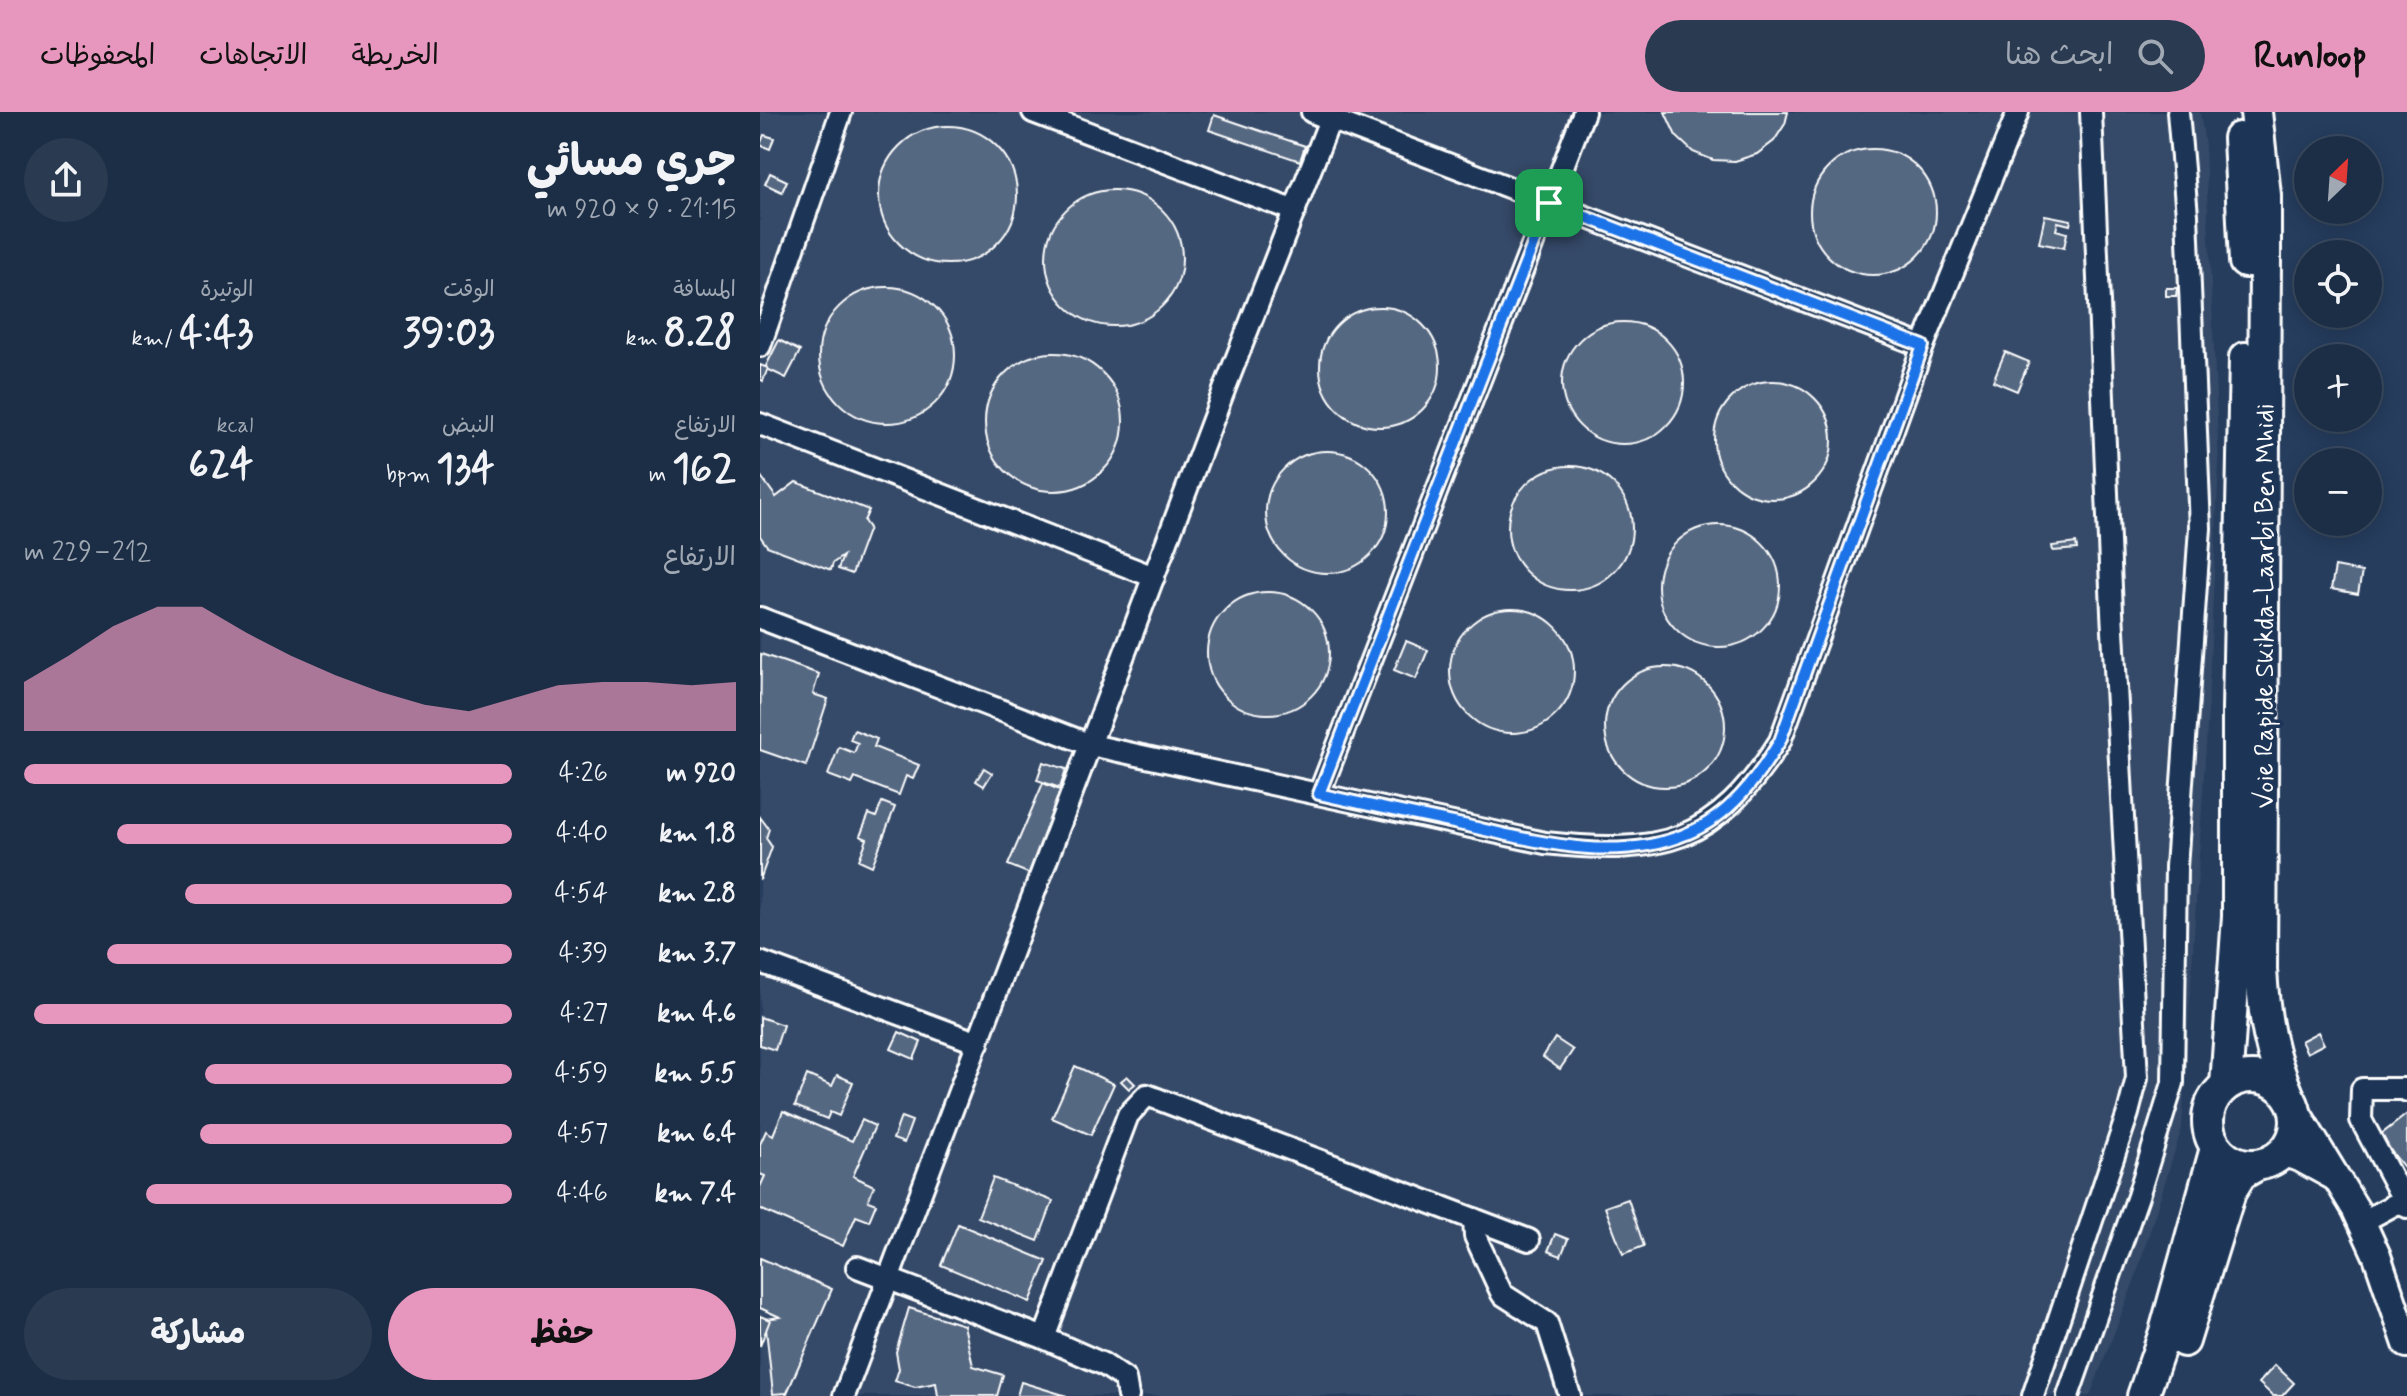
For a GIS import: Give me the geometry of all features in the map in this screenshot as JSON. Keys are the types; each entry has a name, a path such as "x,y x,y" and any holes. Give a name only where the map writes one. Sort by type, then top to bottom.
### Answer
{"highway":[{"name":"Voie Rapide Skikda-Laarbi Ben Mhidi","path":"2226,1085 2238,916 2238,709 2245,353 2243,199 2236,112"},
{"name":"Voie Rapide Skikda-Laarbi Ben Mhidi","path":"2256,112 2265,195 2261,970 2267,1033 2274,1061 2291,1102"},
{"path":"2165,1396 2230,1192 2241,1174 2283,1153 2296,1127 2291,1102 2274,1083 2265,1079 2245,1078 2226,1085 2213,1100 2208,1130 2216,1148 2233,1162 2255,1166"},
{"path":"2143,1396 2165,1332 2216,1148"}],"main road":[{"path":"2291,1102 2362,1222 2407,1344"},
{"path":"2283,1153 2300,1158 2336,1178"}],"street":[{"path":"760,346 841,112"},
{"path":"1033,112 1295,211"},
{"path":"1319,794 1584,112"},
{"path":"760,618 1091,745 1545,843 1601,849 1642,847 1687,834 1727,810 1758,776 1780,741 1923,346 2018,112"},
{"path":"2033,1396 2137,1078 2112,612 2091,112"},
{"path":"2068,1396 2138,1196 2173,1083 2176,867 2200,528 2187,215 2178,112"},
{"path":"844,1396 1295,211 1325,114 1923,346"},
{"path":"760,424 1154,577"},
{"path":"760,962 978,1043"},
{"path":"2362,1222 2405,1204 2361,1120 2362,1089 2407,1091"},
{"path":"1044,1338 1128,1115 1147,1095 1529,1240"},
{"path":"1474,1219 1475,1236 1502,1294 1547,1323 1570,1396"},
{"path":"857,1267 1044,1338 1103,1364 1125,1379 1128,1396"}],"shaded area":[{"path":"760,112 2200,112 2205,145 2219,463 2208,712 2182,1128 2136,1276 2090,1396 760,1396"}],"building":[{"path":"1665,112 1788,112 1785,124 1774,141 1757,154 1735,161 1713,160 1693,152 1676,136"},
{"path":"1214,115 1305,146 1300,161 1209,130"},
{"path":"948,126 974,131 997,146 1012,169 1017,195 1012,221 997,244 974,259 948,264 922,259 899,244 884,221 879,195 884,169 899,146 922,131"},
{"path":"764,135 774,138 770,149 760,145"},
{"path":"1873,149 1897,154 1917,168 1931,188 1936,212 1931,236 1917,256 1897,270 1873,275 1849,270 1829,256 1815,236 1810,212 1815,188 1829,168 1849,154"},
{"path":"770,173 787,181 782,192 765,184"},
{"path":"1114,190 1140,195 1162,210 1177,232 1182,258 1177,284 1162,306 1140,321 1114,326 1088,321 1066,306 1051,284 1046,258 1051,232 1066,210 1088,195"},
{"path":"2045,215 2071,220 2070,225 2058,222 2056,230 2067,233 2064,248 2039,243"},
{"path":"887,287 913,292 935,307 950,329 955,355 950,381 935,403 913,418 887,423 861,418 839,403 824,381 819,355 824,329 839,307 861,292"},
{"path":"2166,288 2177,288 2176,296 2166,296"},
{"path":"1380,307 1403,311 1422,325 1436,344 1440,367 1436,390 1422,409 1403,423 1380,427 1357,423 1338,409 1324,390 1320,367 1324,344 1338,325 1357,311"},
{"path":"1623,322 1646,327 1666,340 1679,360 1684,383 1679,406 1666,426 1646,439 1623,444 1600,439 1580,426 1567,406 1562,383 1567,360 1580,340 1600,327"},
{"path":"779,340 800,351 786,378 765,368"},
{"path":"2005,352 2029,362 2017,391 1993,381"},
{"path":"1054,353 1080,358 1103,373 1118,396 1123,422 1118,448 1103,471 1080,486 1054,491 1028,486 1005,471 990,448 985,422 990,396 1005,373 1028,358"},
{"path":"760,365 768,368 763,381 760,379"},
{"path":"1773,381 1796,385 1815,398 1828,417 1832,440 1828,463 1815,482 1796,495 1773,499 1750,495 1731,482 1718,463 1714,440 1718,417 1731,398 1750,385"},
{"path":"1327,451 1350,456 1370,469 1383,489 1388,512 1383,535 1370,555 1350,568 1327,573 1304,568 1284,555 1271,535 1266,512 1271,489 1284,469 1304,456"},
{"path":"1570,466 1594,471 1614,484 1627,504 1632,528 1627,552 1614,572 1594,585 1570,590 1546,585 1526,572 1513,552 1508,528 1513,504 1526,484 1546,471"},
{"path":"760,475 776,497 796,482 869,510 864,521 869,528 852,574 838,569 843,556 833,563 831,570 767,546 760,536"},
{"path":"1719,525 1742,530 1762,543 1775,563 1780,586 1775,609 1762,629 1742,642 1719,647 1696,642 1676,629 1663,609 1658,586 1663,563 1676,543 1696,530"},
{"path":"2076,543 2077,549 2053,551 2052,546"},
{"path":"2335,567 2362,572 2358,594 2331,589"},
{"path":"1268,592 1291,597 1311,610 1324,630 1329,653 1324,676 1311,696 1291,709 1268,714 1245,709 1225,696 1212,676 1207,653 1212,630 1225,610 1245,597"},
{"path":"1512,609 1536,614 1556,627 1569,647 1574,671 1569,695 1556,715 1536,728 1512,733 1488,728 1468,715 1455,695 1450,671 1455,647 1468,627 1488,614"},
{"path":"1406,641 1428,650 1416,679 1394,670"},
{"path":"761,654 819,674 813,694 828,699 806,766 760,750"},
{"path":"1665,667 1688,671 1708,684 1721,704 1725,727 1721,750 1708,770 1688,783 1665,787 1642,783 1622,770 1609,750 1605,727 1609,704 1622,684 1642,671"},
{"path":"854,730 877,739 874,747 919,765 913,779 906,776 899,795 855,778 852,784 828,775 839,747 854,753 858,743 850,740"},
{"path":"1043,762 1066,769 1060,788 1037,780"},
{"path":"984,768 992,773 984,786 976,781"},
{"path":"1043,783 1069,794 1057,811 1030,874 1008,865"},
{"path":"882,802 895,807 872,866 859,860 867,839 860,836 869,814 876,817"},
{"path":"760,817 769,829 766,838 772,847 760,880"},
{"path":"760,1017 783,1025 775,1050 760,1045"},
{"path":"899,1032 921,1042 914,1059 891,1049"},
{"path":"2318,1032 2324,1044 2307,1053 2301,1041"},
{"path":"1555,1038 1573,1050 1560,1069 1543,1057"},
{"path":"1075,1066 1114,1084 1091,1135 1052,1118"},
{"path":"807,1075 832,1086 837,1075 853,1082 839,1116 830,1112 827,1119 795,1106"},
{"path":"1127,1076 1135,1084 1129,1089 1121,1081"},
{"path":"783,1111 852,1141 862,1120 875,1126 853,1176 874,1186 868,1201 876,1204 869,1221 856,1216 843,1246 760,1209 760,1187 765,1176 760,1174 760,1144 766,1131 773,1135"},
{"path":"2407,1114 2407,1171 2379,1136"},
{"path":"901,1117 912,1121 904,1143 893,1139"},
{"path":"993,1178 1053,1201 1038,1241 978,1217"},
{"path":"1628,1199 1644,1246 1623,1254 1605,1207"},
{"path":"958,1224 1047,1261 1030,1302 941,1265"},
{"path":"1555,1234 1568,1239 1561,1256 1548,1251"},
{"path":"760,1258 832,1289 787,1393 773,1394 765,1319 780,1317 760,1308"},
{"path":"909,1308 964,1325 973,1366 1003,1375 997,1396 938,1396 936,1383 915,1387 895,1381 899,1369 896,1352"},
{"path":"760,1316 770,1320 760,1346"},
{"path":"2275,1365 2294,1383 2282,1396 2273,1396 2259,1383"},
{"path":"1021,1382 1067,1396 1017,1396"}],"route":[{"path":"1549,203 1923,346 1780,741 1758,776 1727,810 1687,834 1642,847 1601,849 1545,843 1319,794 1549,203"}]}
